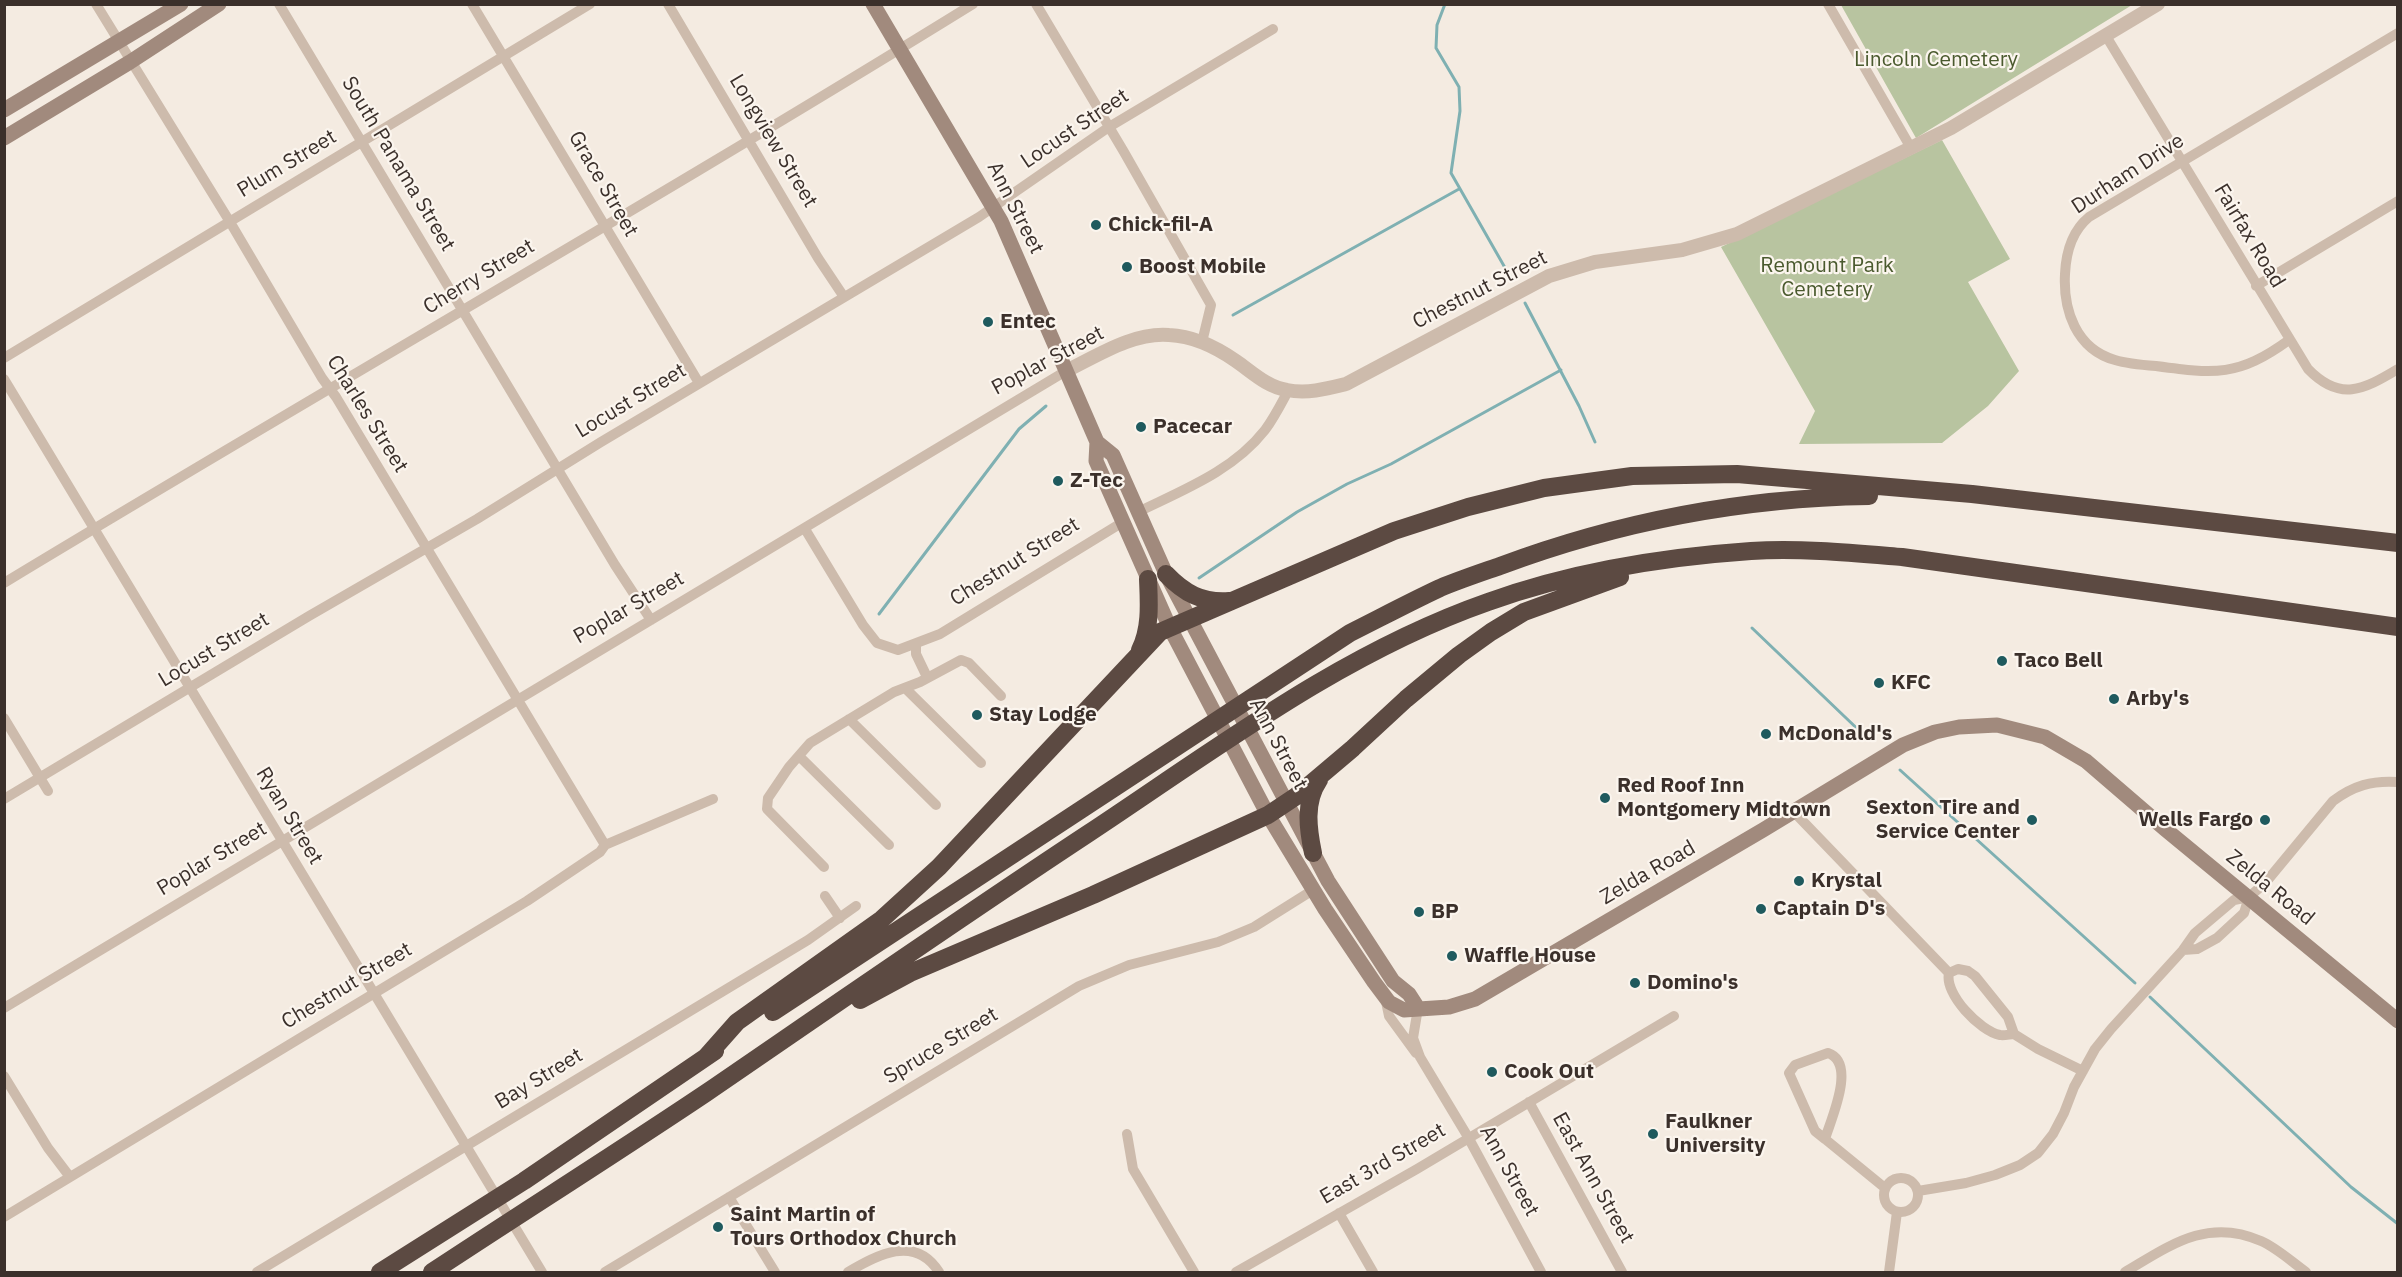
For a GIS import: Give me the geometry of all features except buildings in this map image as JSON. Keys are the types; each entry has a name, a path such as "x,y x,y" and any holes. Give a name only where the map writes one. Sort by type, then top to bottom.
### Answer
{"highway":[{"path":"706,1057 738,1022 882,919 939,867 1160,632 1394,531 1468,507 1544,488 1632,477 1737,474 1972,494 2397,543"},
{"path":"380,1272 524,1181 706,1057 1266,687 1350,633 1442,588 1589,536 1682,514 1751,504 1845,496 1972,494"},
{"path":"432,1272 701,1096 1278,707 1347,666 1422,629 1485,602 1546,584 1662,561 1754,551 1836,552 1902,556 2397,627"},
{"path":"701,1096 852,1004 910,973 1083,900 1268,815 1286,804 1406,699 1491,632 1524,612 1662,561"},
{"path":"1166,574 1184,590 1195,596 1218,601 1236,600"},
{"path":"1135,658 1146,638 1149,614 1148,579"},
{"path":"1313,854 1310,835 1310,799 1323,773"}],"main road":[{"path":"4,110 181,4"},
{"path":"4,138 130,62 219,4"},
{"name":"Ann Street","path":"873,4 994,208 1097,442 1096,461 1170,628 1268,815 1313,890 1385,997"},
{"name":"Ann Street","path":"1097,442 1113,454 1166,574 1313,854 1373,953 1393,981 1409,994 1418,1008"},
{"name":"Zelda Road","path":"1385,997 1389,1002 1404,1010 1449,1007 1475,999 1903,745 1921,736 1959,727 1997,725 2045,737 2086,761 2397,1021"}],"street":[{"name":"Charles Street","path":"96,4 605,845"},
{"name":"South Panama Street","path":"279,4 461,310 651,620"},
{"name":"Grace Street","path":"472,4 699,383"},
{"name":"Plum Street","path":"4,358 591,4"},
{"name":"Longview Street","path":"668,4 827,273 844,297"},
{"name":"Cherry Street","path":"4,583 900,50 973,4"},
{"path":"1036,4 1211,305 1202,342"},
{"path":"1828,4 1911,148"},
{"name":"Chestnut Street","path":"1288,391 1314,391 1346,384 1508,297 1562,272 1595,262 1682,250 1737,234 1951,128 2158,4"},
{"name":"Locust Street","path":"4,799 994,208 1109,127 1273,29"},
{"name":"Durham Drive","path":"2289,340 2248,364 2226,370 2204,372 2113,360 2093,349 2077,332 2067,310 2064,291 2067,254 2077,230 2090,217 2397,33"},
{"name":"Fairfax Road","path":"2106,36 2308,369 2319,380 2337,389 2347,390 2366,387 2397,369"},
{"path":"2256,286 2397,201"},
{"name":"Poplar Street","path":"4,1008 1066,370 1133,340 1167,334 1202,342 1221,351 1272,386 1288,391"},
{"name":"Ryan Street","path":"4,379 542,1272"},
{"path":"1138,512 1199,482 1237,457 1264,432 1288,391"},
{"name":"Chestnut Street","path":"805,528 863,625 877,643 898,650 930,639 1123,522"},
{"path":"916,644 916,654 927,677"},
{"path":"824,867 767,808 768,798 810,743 894,692 957,661 966,661 1002,696"},
{"path":"904,688 981,763"},
{"path":"4,718 48,791"},
{"path":"849,719 936,805"},
{"path":"799,756 889,845"},
{"path":"1918,1191 1966,1183 1995,1175 2030,1158 2047,1143 2053,1134 2095,1049 2183,950 2195,933 2235,900 2249,897 2266,882 2333,801 2345,792 2369,783 2397,782"},
{"name":"Chestnut Street","path":"4,1217 527,901 600,852 605,845 713,799"},
{"path":"1793,811 1949,973 1950,990 1963,1008 1982,1025 2000,1035 2014,1034 2038,1049 2083,1071"},
{"name":"Spruce Street","path":"605,1272 1079,986 1129,965 1204,946 1243,932 1313,890"},
{"path":"825,896 840,918"},
{"path":"2183,950 2197,949 2217,938 2244,913 2249,897"},
{"name":"Bay Street","path":"258,1272 808,940 856,906"},
{"path":"1949,973 1958,969 1968,971 1975,976 2008,1017 2014,1034"},
{"name":"Ann Street","path":"1385,997 1389,1016 1421,1059 1468,1137 1541,1272"},
{"name":"Ann Street","path":"1418,1008 1413,1038 1421,1059"},
{"name":"East 3rd Street","path":"1236,1272 1417,1169 1674,1016"},
{"path":"1825,1139 1842,1082 1839,1062 1835,1056 1828,1053 1795,1065 1789,1072 1815,1131 1886,1188"},
{"path":"4,1076 48,1149 70,1177"},
{"name":"East Ann Street","path":"1528,1102 1622,1272"},
{"path":"1127,1134 1132,1169 1194,1272"},
{"path":"1904,1178 1914,1184 1918,1191 1918,1200 1915,1205 1906,1211 1897,1212 1887,1204 1884,1194 1893,1180 1904,1178"},
{"path":"729,1197 775,1272"},
{"path":"1889,1272 1897,1212"},
{"path":"1339,1213 1374,1272"},
{"path":"2125,1272 2180,1240 2198,1234 2222,1232 2244,1235 2262,1241 2306,1272"},
{"path":"848,1272 883,1253 903,1251 924,1257 939,1272"}],"green space":[{"name":"Lincoln Cemetery","path":"1841,5 2132,5 1916,138"},
{"name":"Remount Park Cemetery","path":"1942,140 2010,259 1968,282 2019,371 1988,406 1942,443 1799,444 1815,411 1721,247"}],"waterway":[{"path":"1445,4 1437,25 1436,48 1459,87 1460,111 1451,173 1512,280"},
{"path":"1233,315 1459,189"},
{"path":"1525,303 1579,406 1595,442"},
{"path":"1199,578 1297,512 1347,484 1391,464 1561,370"},
{"path":"879,614 1019,429 1046,406"},
{"path":"1752,628 1868,739"},
{"path":"1900,770 2135,983"},
{"path":"2150,997 2351,1187 2398,1224"}],"place":[{"name":"Chick-fil-A","path":"1096,225"},
{"name":"Boost Mobile","path":"1127,267"},
{"name":"Entec","path":"988,322"},
{"name":"Pacecar","path":"1141,427"},
{"name":"Z-Tec","path":"1058,481"},
{"name":"Taco Bell","path":"2002,661"},
{"name":"KFC","path":"1879,683"},
{"name":"Arby's","path":"2114,699"},
{"name":"Stay Lodge","path":"977,715"},
{"name":"McDonald's","path":"1766,734"},
{"name":"Red Roof Inn Montgomery Midtown","path":"1605,798"},
{"name":"Sexton Tire and Service Center","path":"2032,820"},
{"name":"Wells Fargo","path":"2265,820"},
{"name":"Krystal","path":"1799,881"},
{"name":"Captain D's","path":"1761,909"},
{"name":"BP","path":"1419,912"},
{"name":"Waffle House","path":"1452,956"},
{"name":"Domino's","path":"1635,983"},
{"name":"Cook Out","path":"1492,1072"},
{"name":"Faulkner University","path":"1653,1134"},
{"name":"Saint Martin of Tours Orthodox Church","path":"718,1227"}]}
